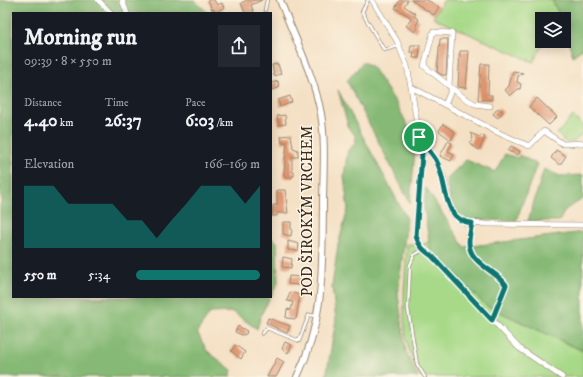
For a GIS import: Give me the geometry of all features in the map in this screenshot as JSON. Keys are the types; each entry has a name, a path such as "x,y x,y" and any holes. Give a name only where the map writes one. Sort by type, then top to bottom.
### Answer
{"street":[{"path":"98,0 110,12"},
{"path":"122,0 127,12"},
{"name":"POD ŠIROKÝM VRCHEM","path":"280,0 313,85 320,113 324,142 321,295 318,316 309,350 297,377"},
{"path":"372,0 399,46 407,66 422,154 416,236 423,250 432,256 519,348 562,377"},
{"path":"445,105 450,87 452,33 433,32 424,66 450,87 475,104 490,106"},
{"path":"411,87 529,146 544,131 563,144 583,143"},
{"path":"419,137 436,160 444,179 450,210 457,218 465,222 472,223 583,225"}],"lane":[{"path":"265,10 267,0"},
{"path":"368,0 362,12 384,50 399,46"},
{"path":"472,223 469,242 470,250 484,267 506,285 492,320"},
{"path":"423,250 414,255 410,265 408,296 417,364 425,377"},
{"path":"262,334 267,328 299,341 309,315 318,316"}],"green space":[{"path":"0,0 194,0 207,12 12,12 12,298 270,298 261,315 257,329 233,312 210,313 197,332 207,351 232,370 230,377 0,377 0,206 2,199 0,195"},
{"path":"444,0 552,0 558,12 535,12 535,48 541,48 533,62 433,18"},
{"path":"552,0 583,0 583,48 573,56 570,48 571,12 558,12"},
{"path":"363,62 372,67 396,103 411,132 415,152 410,203 347,81"},
{"path":"338,90 407,219 398,294 406,352 418,377 326,377 336,320 332,286 338,245 348,209 344,176 348,150 356,143 355,135 349,129"},
{"path":"573,116 583,126 583,132 575,141 566,143 557,134"},
{"path":"505,154 518,158 519,155 537,164 516,221 463,219 452,209 446,179 466,160 495,172"},
{"path":"544,169 560,176 583,175 583,199 566,209 559,221 528,221"},
{"path":"426,188 464,247 583,232 583,351 485,305 430,249 424,206"},
{"path":"272,239 277,242 278,283 272,294"},
{"path":"429,242 430,249 485,305 583,351 583,377 421,377 413,362 405,329 405,277 407,244 425,245 425,243"}],"building":[{"path":"208,0 214,0 217,5 222,3 224,8 216,12 214,9 212,10"},
{"path":"247,0 262,0 251,5 254,12 245,12 241,3"},
{"path":"400,0 408,0 404,6 416,14 414,16 419,20 416,25 418,27 415,32 406,26 411,19 409,16 395,8"},
{"path":"411,0 427,0 439,7 434,15"},
{"path":"440,39 448,39 446,75 442,75 437,72"},
{"path":"411,45 420,45 419,58 413,58 414,52 410,52"},
{"path":"460,51 469,51 466,88 458,87"},
{"path":"278,64 281,74 274,76 272,65"},
{"path":"481,64 489,64 488,95 492,95 492,100 478,100"},
{"path":"513,71 523,73 518,76 517,82 521,84 520,89 510,96 505,90 509,86"},
{"path":"278,81 279,88 272,90 272,83"},
{"path":"290,96 292,102 280,107 278,100"},
{"path":"537,98 557,117 549,125 529,107"},
{"path":"498,108 503,112 498,118 493,114"},
{"path":"285,115 286,124 279,125 277,116"},
{"path":"443,124 455,132 451,140 439,131"},
{"path":"470,133 480,137 481,135 485,137 479,150 470,144 473,138"},
{"path":"291,135 293,148 298,150 298,157 292,157 292,172 294,172 294,176 292,176 292,178 286,178 284,176 284,172 287,142 282,143 281,136"},
{"path":"448,141 452,143 448,151 454,154 451,161 440,156"},
{"path":"511,146 520,151 518,155 508,151"},
{"path":"556,150 566,156 560,165 551,158"},
{"path":"277,190 285,190 288,213 277,213 277,216 272,216 273,205 277,205"},
{"path":"283,222 291,222 291,236 283,234"},
{"path":"288,241 299,244 298,251 288,250"},
{"path":"283,257 292,259 291,268 282,267"},
{"path":"289,276 300,277 298,285 288,284"},
{"path":"290,292 300,295 296,319 286,318 287,309 291,310 293,302 287,301"},
{"path":"268,318 290,326 287,333 266,323"},
{"path":"238,326 247,331 246,334 242,335 235,332"},
{"path":"285,342 292,345 288,353 282,349"},
{"path":"235,345 245,352 241,359 231,351"},
{"path":"277,358 284,362 276,377 267,377"}],"route":[{"path":"419,137 436,160 444,179 450,210 457,218 465,222 472,223 469,242 470,250 475,258 484,267 506,285 492,320 432,256 423,250 419,244 416,236 422,154 419,137"}]}
